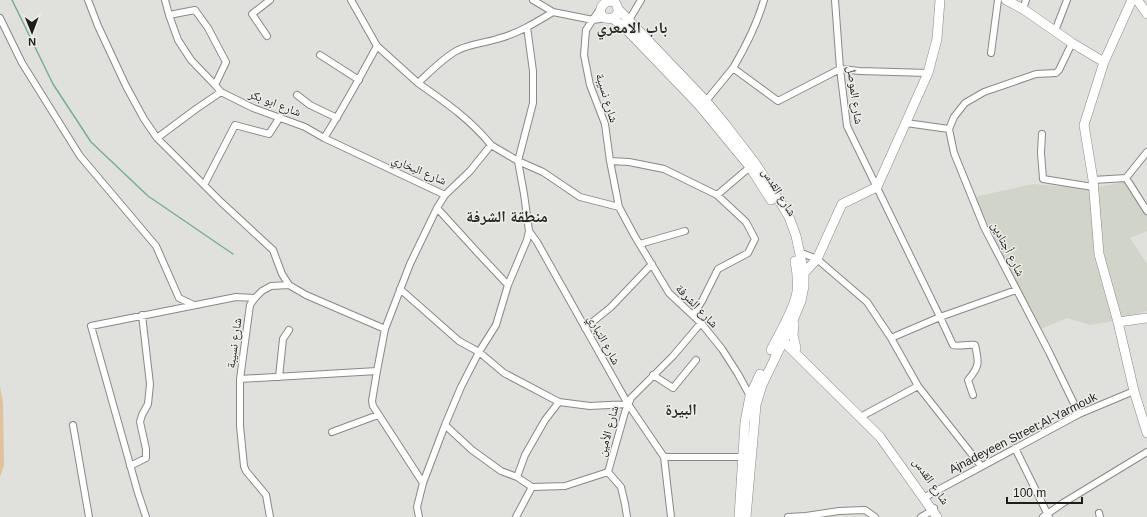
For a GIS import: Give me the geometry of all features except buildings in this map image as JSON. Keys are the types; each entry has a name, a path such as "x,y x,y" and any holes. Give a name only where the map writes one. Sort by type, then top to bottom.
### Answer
{"main road":[{"path":"608,0 615,3 616,15 609,18 602,14 601,4 608,0"},
{"path":"804,274 817,259 842,204 877,187 928,73 937,39 940,0"},
{"path":"1006,0 1024,4 1055,31 1104,62"},
{"path":"1147,14 1134,1 1104,62 1084,125 1093,183 1099,254 1118,322 1134,391 1147,433"},
{"name":"شارع القدس","path":"615,3 629,20 706,101 789,217 796,236 804,274 804,286 801,301 794,319 780,339 750,396 745,422 739,517"},
{"name":"شارع القدس","path":"609,18 624,27 698,104 752,165 784,219 794,251 797,272 797,293 780,339 777,354 762,385 756,405 746,517"},
{"path":"1118,322 1147,318"},
{"path":"777,354 795,350 793,335 794,319"},
{"name":"شارع القدس","path":"780,339 795,350 863,417 926,497 935,511 942,517"}],"street":[{"path":"88,0 98,26 126,86 157,138 221,202 273,250 282,274 289,285 306,295 384,329"},
{"name":"شارع ابو بكر","path":"165,0 168,15 178,40 190,60 221,92 253,108 305,127 324,138"},
{"path":"266,36 252,14 270,0"},
{"path":"351,0 377,46 418,83 460,114 480,132 491,145 518,161 544,172 580,197 619,207"},
{"path":"533,0 553,12 593,20 609,18"},
{"path":"629,20 641,0"},
{"path":"706,101 733,68 760,15 764,0"},
{"name":"شارع الموصل","path":"835,0 840,69 847,126 953,345 956,347 968,344 975,345 978,364 975,372 968,380 973,395"},
{"path":"991,53 998,0"},
{"path":"1055,31 1067,0"},
{"name":"شارع نسيبة","path":"601,4 586,30 584,55 590,85 605,124 610,161 619,207"},
{"path":"168,15 195,10 208,28 226,62 215,85"},
{"path":"418,83 457,50 474,44 498,39 527,27 553,12"},
{"path":"0,18 22,62 80,156 156,246 179,298 194,305"},
{"path":"419,517 417,507 423,483 445,425 461,387 479,352 496,325 508,285 527,240 528,231 524,194 518,161 533,103 533,71 527,27"},
{"path":"906,123 949,129 954,117 965,103 984,92 1036,74 1056,73 1060,70 1072,43"},
{"path":"324,138 359,80 377,46"},
{"path":"320,55 359,80"},
{"path":"733,68 778,101 840,69 928,73"},
{"path":"157,138 221,92"},
{"path":"297,95 310,105 337,118"},
{"path":"204,185 235,125 269,134 280,117"},
{"name":"شارع أجنادين","path":"949,129 954,154 979,215 1079,414"},
{"path":"1042,134 1043,179 1093,183 1126,178 1147,152"},
{"name":"شارع البخاري","path":"324,138 445,195 470,171 491,145"},
{"path":"610,161 629,162 664,169 717,195 746,222 755,238 748,253 718,269 702,301 693,315"},
{"path":"717,195 752,165"},
{"path":"1126,178 1147,211"},
{"path":"423,483 378,415 372,401 384,329 410,264 437,208 445,195"},
{"name":"شارع الشرفة","path":"619,207 668,293 701,323 727,356 750,396"},
{"path":"437,208 508,285"},
{"name":"شارع التباري","path":"528,231 537,242 628,404 664,457"},
{"path":"640,244 685,231"},
{"path":"799,252 817,259 867,302 891,338 918,386 982,466"},
{"path":"585,328 611,306 652,264"},
{"path":"146,517 130,466 91,326 236,297 255,298 262,291 271,286 289,285"},
{"path":"400,289 459,341 479,352"},
{"path":"891,338 940,317 1016,290"},
{"name":"شارع نسيبة","path":"255,298 250,305 240,379 377,371"},
{"path":"130,466 146,458 146,449 140,422 148,404 150,384 142,315"},
{"path":"628,404 631,398 673,356 701,323"},
{"path":"279,377 283,339 289,330"},
{"name":"شارع الأمين","path":"479,352 504,373 559,402 590,406 628,404 608,472 565,486 532,487"},
{"path":"654,375 673,388 696,360"},
{"path":"738,374 749,385 756,383"},
{"path":"240,379 240,426 244,466 246,472 266,495 270,517"},
{"path":"863,417 918,386"},
{"name":"Ajnadeyeen Street;Al-Yarmouk","path":"926,497 1079,414 1134,391"},
{"path":"517,478 525,455 546,420 559,402"},
{"path":"332,432 378,415"},
{"path":"73,425 89,517"},
{"path":"445,425 472,450 501,471 532,487 516,517"},
{"path":"1015,448 1047,516 1062,503 1147,452"},
{"path":"671,517 664,457 743,457"},
{"path":"608,472 621,487 627,517"},
{"path":"788,517 806,517 839,511 865,510 875,517"},
{"path":"921,517 935,511"}],"shaded area":[{"path":"1127,181 1147,216 1147,231 1130,238 1147,264 1147,311 1108,322 1090,325 1067,318 1041,329 1010,273 975,197 1033,184 1090,189"},
{"path":"0,386 3,403 4,465 0,477"}],"waterway":[{"path":"12,0 53,84 91,142 148,196 233,254"}],"district":[{"name":"باب الامعري","path":"632,27"},
{"name":"منطقة الشرفة","path":"507,216"},
{"name":"البيرة","path":"681,409"}]}
